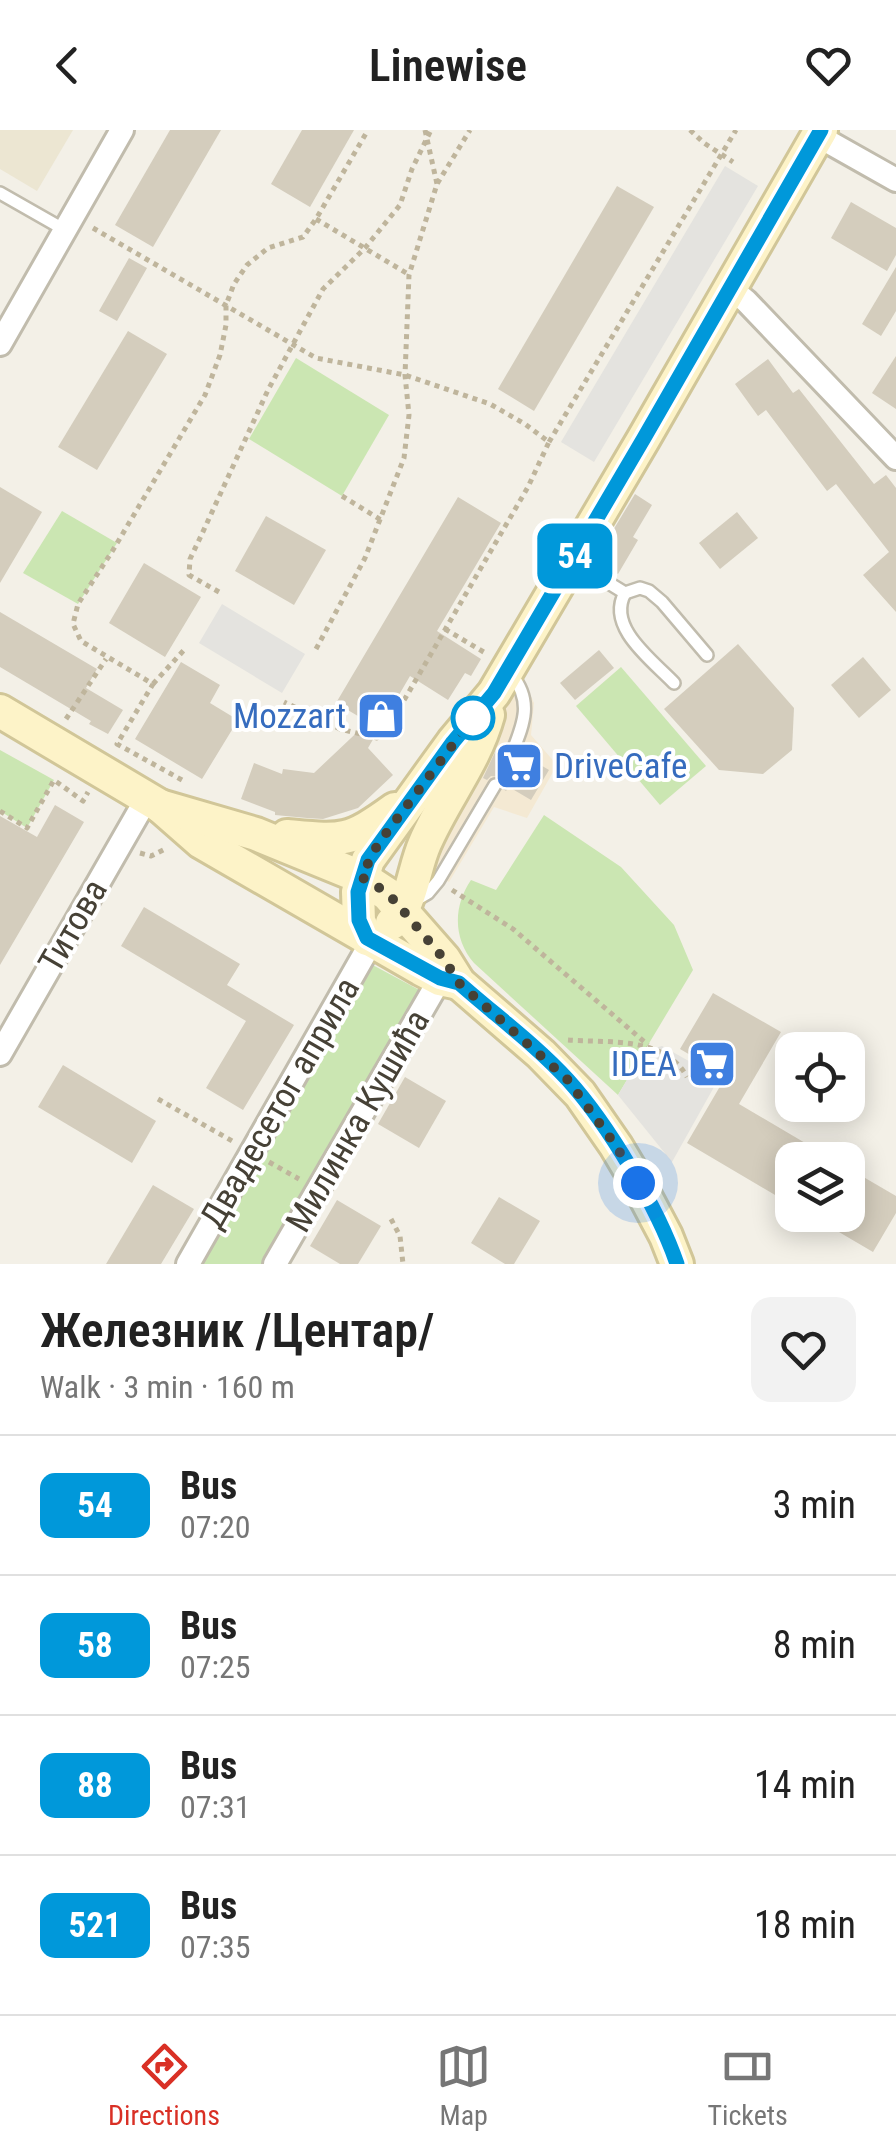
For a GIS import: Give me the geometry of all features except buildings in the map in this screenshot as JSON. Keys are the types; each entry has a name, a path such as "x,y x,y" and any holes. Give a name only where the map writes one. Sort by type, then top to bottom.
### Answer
{"main road":[{"path":"370,940 359,920 358,892 378,844 501,681 820,133"},
{"path":"370,940 405,906 425,842 474,753 501,681"},
{"path":"0,711 110,758 153,802 201,842 370,940 450,981 541,1054 580,1094 616,1146 666,1236 677,1264"},
{"path":"256,834 340,840 368,829 418,792"},
{"path":"153,802 256,834 361,877 405,906 444,959 450,981"}],"street":[{"path":"0,344 77,227 122,130"},
{"path":"820,133 896,180"},
{"path":"730,288 896,458"},
{"name":"Титова","path":"0,1054 153,802"},
{"name":"Двадесетог априла","path":"188,1264 370,940"},
{"name":"Милинка Кушића","path":"275,1264 450,981"}],"lane":[{"path":"0,193 77,227"},
{"path":"572,561 626,593"},
{"path":"674,683 623,627 620,604 626,593 636,588 656,596 706,656"},
{"path":"501,681 521,685 525,700 510,758"},
{"path":"405,906 421,898 438,881 496,785"}],"path":[{"path":"152,684 80,641 74,624 78,604 205,395 220,356 226,305 234,284 247,265 268,248 303,237 368,130"},
{"path":"316,649 365,558 404,458 409,415 405,376 409,275 437,184 470,130"},
{"path":"690,130 732,162"},
{"path":"284,702 340,729 378,738 385,733 528,486 549,442 736,130"},
{"path":"427,133 437,184"},
{"path":"218,592 190,575 190,559 292,344 323,290 400,205 427,133"},
{"path":"316,219 409,275"},
{"path":"77,227 226,305 316,358 405,376 490,404 549,442"},
{"path":"342,496 382,520"},
{"path":"445,629 478,648"},
{"path":"0,811 28,828 54,780 83,801 152,684 184,650"},
{"path":"66,719 107,658"},
{"path":"449,894 453,888 513,928 648,1045 680,1065 687,1077"},
{"path":"558,1039 648,1045"},
{"path":"680,1065 687,1054"},
{"path":"158,1099 298,1178"},
{"path":"391,1219 400,1236 403,1264"}],"shaded area":[{"path":"0,130 73,130 37,191 0,169"},
{"path":"725,166 758,186 594,462 561,442"},
{"path":"222,604 305,654 282,693 199,643"},
{"path":"520,671 534,703 531,735 557,765 527,818 494,807 449,882 428,870 454,803"},
{"path":"662,1046 719,1078 672,1162 618,1095 644,1051"}],"green space":[{"path":"296,358 389,415 342,496 249,439"},
{"path":"62,511 117,543 78,604 23,573"},
{"path":"621,667 706,766 660,805 576,706"},
{"path":"0,750 54,780 27,828 0,811"},
{"path":"544,815 621,867 674,925 693,970 618,1095 474,963 459,933 461,901 471,880 496,890"},
{"path":"369,963 423,992 267,1264 197,1264"}],"bus line":[{"name":"54","path":"677,1264 638,1183 580,1094 517,1032 459,983 440,978 367,938 359,920 358,892 368,860 378,844 494,693 821,130"}],"place":[{"name":"Mozzart","path":"381,716"},
{"name":"DriveCafe","path":"519,766"},
{"name":"IDEA","path":"712,1064"}],"route":[{"path":"473,718 378,844 361,877 394,900 459,983 567,1079 638,1183"}]}
